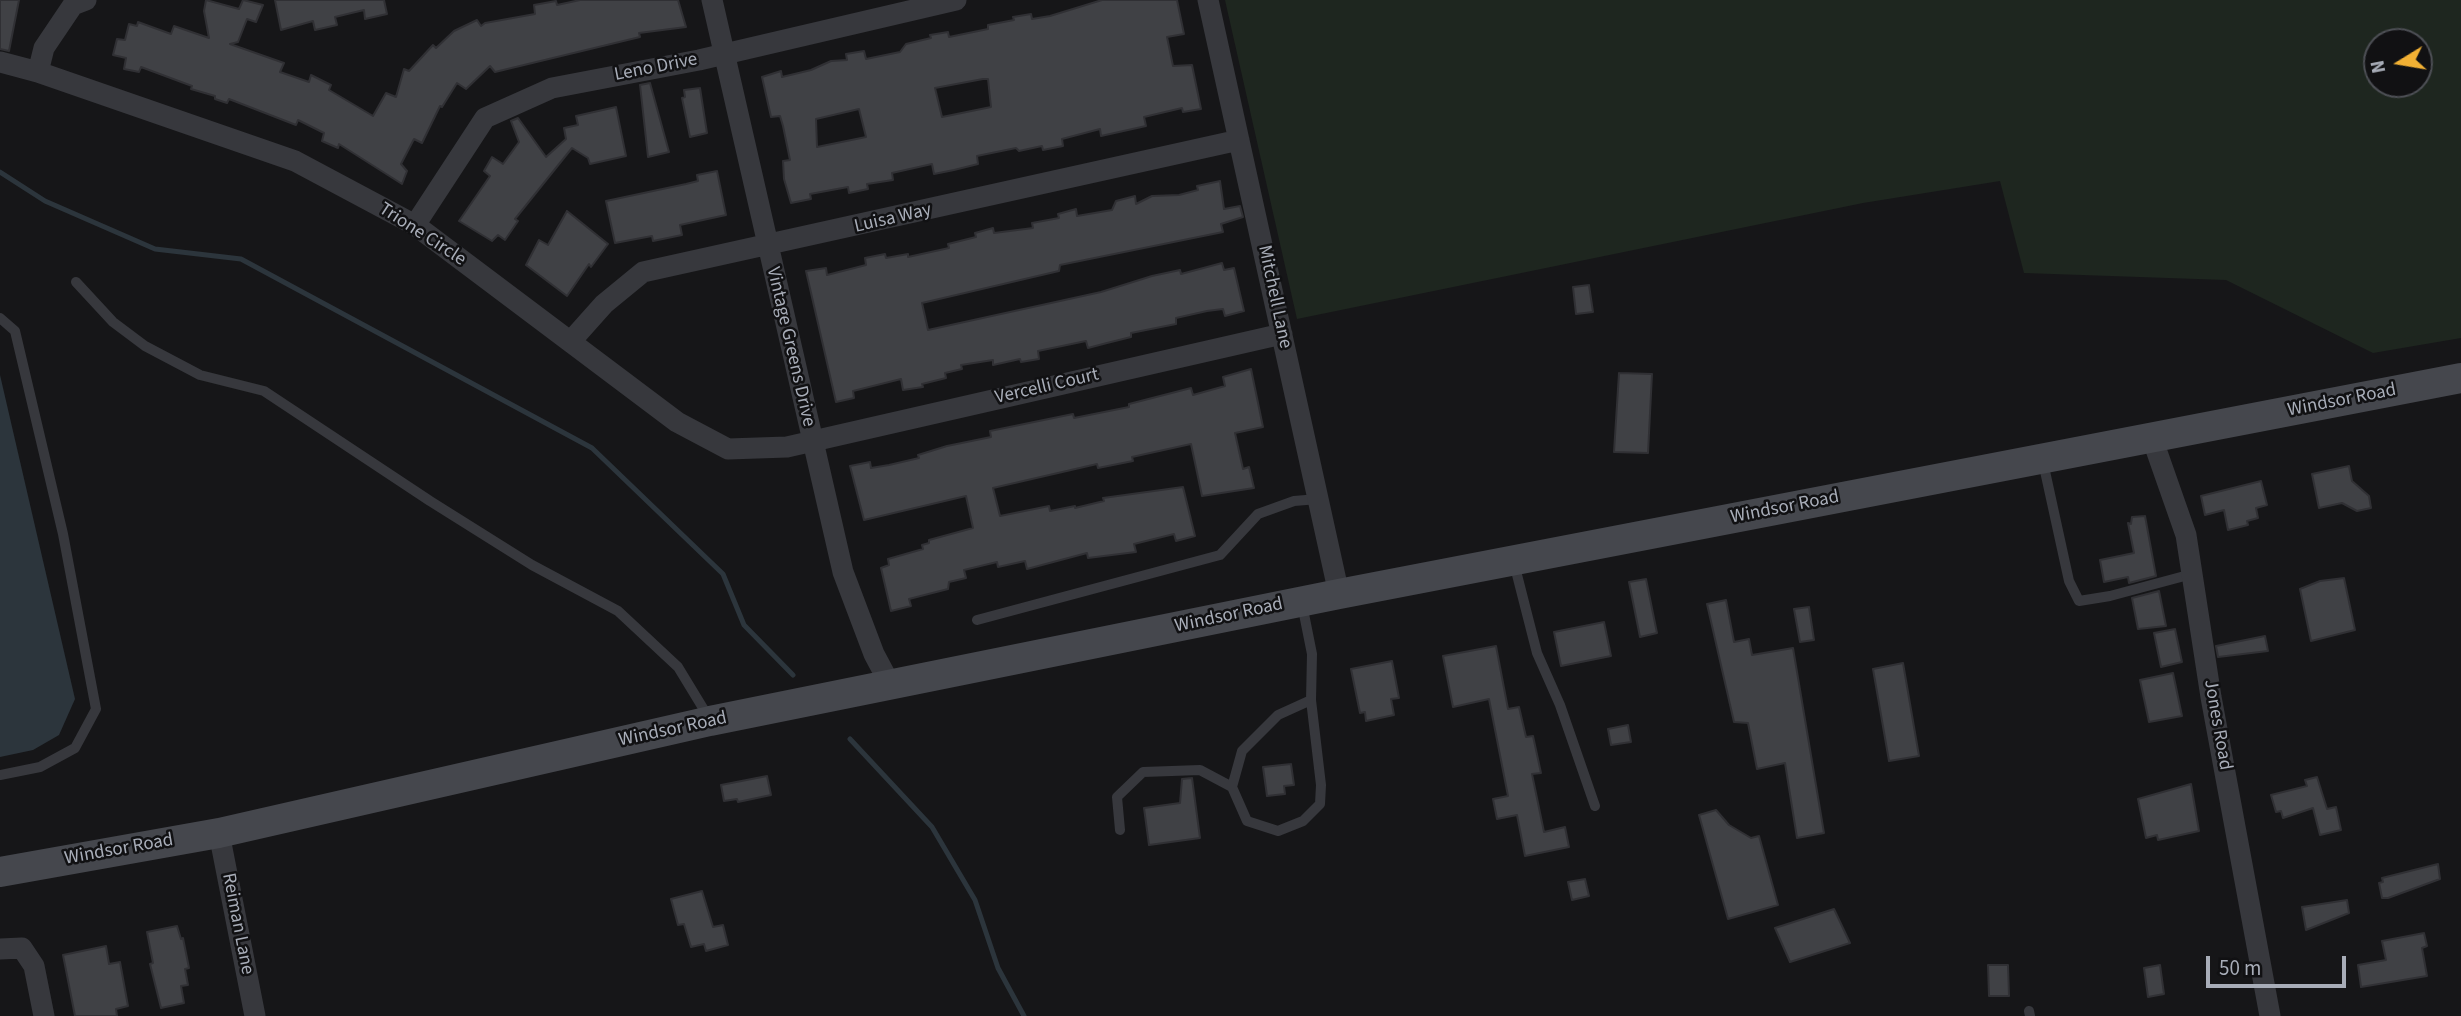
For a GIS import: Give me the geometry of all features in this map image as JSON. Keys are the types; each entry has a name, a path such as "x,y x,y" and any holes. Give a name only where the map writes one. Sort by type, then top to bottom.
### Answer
{"main road":[{"name":"Windsor Road","path":"0,872 219,832 710,721 1301,601 2461,378"}],"street":[{"path":"38,72 44,48 73,5 86,0"},
{"name":"Vintage Greens Drive","path":"712,0 843,572 874,654 891,686"},
{"name":"Leno Drive","path":"415,225 485,118 552,88 724,53 956,0"},
{"name":"Mitchell Lane","path":"1208,0 1339,594"},
{"name":"Trione Circle","path":"0,62 38,72 295,161 415,225 677,422 728,449 788,447 812,442"},
{"name":"Luisa Way","path":"571,341 604,304 643,272 1239,140"},
{"name":"Vercelli Court","path":"812,442 1282,334"},
{"name":"Jones Road","path":"2152,438 2186,535 2211,697 2270,1016"},
{"name":"Reiman Lane","path":"219,832 255,1016"},
{"path":"0,949 22,948 34,966 44,1016"}],"lane":[{"path":"76,282 113,322 145,346 201,375 264,391 532,565 618,611 678,667 710,721"},
{"path":"0,318 15,331 63,534 96,709 75,748 40,767 0,775"},
{"path":"2043,459 2069,581 2079,601 2110,596 2192,574"},
{"path":"977,620 1220,555 1258,514 1294,501 1318,499"},
{"path":"1513,561 1537,653 1560,705 1595,806"},
{"path":"1120,830 1117,797 1143,772 1200,770 1232,788 1247,821 1278,831 1303,821 1320,804 1321,785 1311,700 1312,654 1301,601"},
{"path":"1232,788 1242,751 1278,715 1311,700"}],"shaded area":[{"path":"1225,0 2461,0 2461,338 2373,353 2226,280 2024,273 2000,181 1863,203 1297,319"},
{"path":"0,375 75,699 59,735 33,750 0,757"}],"building":[{"path":"0,0 19,0 9,51 0,49"},
{"path":"206,0 239,9 243,0 263,5 256,22 247,19 238,42 230,44 284,63 280,72 309,82 311,75 331,85 329,90 373,116 386,93 396,97 404,69 409,71 433,45 436,48 454,31 477,20 481,26 535,14 534,5 556,1 557,5 580,0 678,0 686,27 639,33 640,37 495,72 490,66 466,89 457,83 442,107 440,106 422,143 414,139 401,164 407,171 402,184 339,144 338,148 322,141 324,133 298,120 296,125 229,99 227,103 215,99 215,96 191,89 192,86 141,67 139,72 124,69 126,58 113,55 117,39 125,40 129,24 137,26 138,22 171,34 174,26 209,38 204,11"},
{"path":"275,0 384,0 387,14 365,19 364,10 335,17 337,25 315,30 313,21 281,30"},
{"path":"1102,0 1177,0 1184,34 1167,37 1173,66 1192,65 1201,109 1183,112 1182,108 1144,117 1146,126 1101,136 1100,129 1062,139 1063,146 1043,150 1042,146 1019,151 1016,148 977,156 978,164 954,170 934,174 932,164 892,173 893,180 867,184 868,189 849,193 848,187 810,194 811,199 791,203 784,179 783,161 790,160 783,126 780,116 771,117 762,77 781,71 782,77 811,70 831,61 847,60 846,54 864,51 866,59 900,52 906,44 931,38 930,35 948,32 949,37 988,29 988,25 1014,20 1013,17 1031,14 1032,19","holes":["988,79 991,107 942,117 935,88","859,109 866,137 817,147 816,119"]},
{"path":"650,83 669,152 648,157 640,85"},
{"path":"700,88 707,133 690,137 682,98 685,97 684,90"},
{"path":"616,107 626,156 590,164 588,158 572,148 515,219 518,221 505,240 498,235 492,241 459,221 490,176 484,171 492,157 503,164 519,142 511,121 518,118 546,157 566,139 564,128 578,125 576,116"},
{"path":"717,171 726,215 680,225 682,235 653,241 652,236 615,243 606,201 698,181 697,175"},
{"path":"1220,181 1224,209 1240,206 1243,217 1221,224 1223,232 1060,265 1059,271 922,303 928,330 1101,292 1152,276 1180,270 1181,274 1222,263 1224,270 1234,268 1244,311 1225,316 1223,309 1176,318 1176,324 1131,333 1131,337 1088,348 1086,341 1038,351 1039,359 1021,362 1020,359 993,365 993,360 961,365 962,369 945,373 946,378 922,384 923,387 903,390 901,379 853,391 854,398 836,402 806,271 826,268 827,275 866,265 865,258 885,254 886,258 908,254 908,257 949,248 948,244 976,237 975,233 993,228 994,233 1033,228 1032,223 1059,218 1058,214 1076,209 1077,216 1112,210 1116,201 1135,196 1136,204 1152,196 1179,195 1198,190 1197,186"},
{"path":"567,211 608,244 591,267 589,264 567,296 526,265 539,240 548,245"},
{"path":"1589,285 1593,312 1576,314 1573,287"},
{"path":"1251,369 1263,427 1235,433 1243,469 1249,467 1254,488 1202,496 1191,444 1132,457 1133,461 1098,468 1097,464 993,488 1000,516 1049,506 1050,511 1075,508 1104,501 1103,498 1183,487 1195,536 1176,541 1174,534 1134,544 1136,552 1088,558 1087,553 1027,569 1025,561 998,567 997,562 964,570 966,578 949,582 948,589 909,599 911,606 891,611 881,568 889,565 888,559 923,549 922,545 929,543 929,540 973,528 966,496 864,520 850,466 870,462 871,468 889,465 919,458 918,455 947,446 991,437 990,431 1073,414 1074,418 1129,407 1129,404 1191,388 1193,395 1225,386 1223,377"},
{"path":"1619,373 1652,374 1648,453 1614,452"},
{"path":"2349,466 2352,481 2369,496 2371,508 2357,511 2342,503 2319,508 2312,474"},
{"path":"2261,481 2267,505 2256,508 2258,518 2247,521 2248,525 2228,530 2224,510 2205,515 2201,496"},
{"path":"2145,516 2156,576 2129,583 2128,577 2104,582 2100,560 2134,553 2128,523 2131,524 2132,517"},
{"path":"2344,578 2355,630 2311,641 2300,589 2320,581"},
{"path":"1646,579 1657,633 1640,637 1629,582"},
{"path":"2159,591 2166,626 2138,629 2132,598"},
{"path":"1726,600 1734,642 1749,639 1752,655 1793,648 1824,833 1797,838 1785,763 1757,769 1748,723 1734,722 1707,604"},
{"path":"1809,607 1814,640 1800,642 1794,609"},
{"path":"1604,622 1611,656 1561,666 1554,632"},
{"path":"2175,629 2182,662 2161,667 2154,633"},
{"path":"2265,636 2268,651 2218,657 2216,646"},
{"path":"1496,646 1508,709 1519,707 1526,737 1533,736 1541,773 1532,774 1544,832 1565,827 1569,847 1525,856 1517,815 1497,819 1493,799 1508,796 1489,699 1453,707 1443,656"},
{"path":"1392,661 1399,698 1391,699 1394,715 1366,721 1365,712 1360,713 1351,669"},
{"path":"1903,663 1919,756 1889,761 1873,669"},
{"path":"2173,673 2182,716 2149,722 2140,680"},
{"path":"1628,725 1631,742 1611,745 1608,729"},
{"path":"1291,764 1294,785 1284,786 1285,794 1267,796 1263,767"},
{"path":"767,776 771,795 738,802 737,799 724,801 721,785"},
{"path":"2317,777 2327,809 2336,807 2341,830 2320,835 2313,808 2283,818 2281,811 2276,812 2271,795 2307,786 2305,780"},
{"path":"1192,778 1200,838 1149,845 1144,808 1180,803 1182,779"},
{"path":"2191,784 2199,831 2158,840 2157,835 2146,838 2138,799"},
{"path":"1716,810 1729,825 1751,838 1759,836 1778,905 1728,919 1699,815"},
{"path":"2438,864 2440,879 2382,898 2379,883 2383,882 2382,878"},
{"path":"1585,879 1589,896 1572,900 1568,882"},
{"path":"702,891 713,927 723,925 728,945 706,951 704,944 691,947 684,924 678,925 671,899"},
{"path":"2347,900 2349,913 2306,930 2302,907"},
{"path":"1834,909 1850,943 1790,962 1775,928"},
{"path":"177,926 181,939 183,938 189,968 185,969 188,985 181,986 184,1003 161,1008 150,964 153,963 147,932"},
{"path":"2424,933 2427,946 2422,948 2427,976 2361,987 2358,965 2386,960 2382,941"},
{"path":"106,946 109,964 120,962 128,1006 116,1009 117,1016 75,1016 63,955"},
{"path":"1988,965 2008,965 2009,996 1989,996"},
{"path":"2160,965 2164,994 2148,997 2144,968"}],"waterway":[{"path":"0,172 45,201 155,249 241,259 592,448 723,574 744,625 793,675"},
{"path":"850,739 932,827 975,900 998,968 1024,1016"}]}
